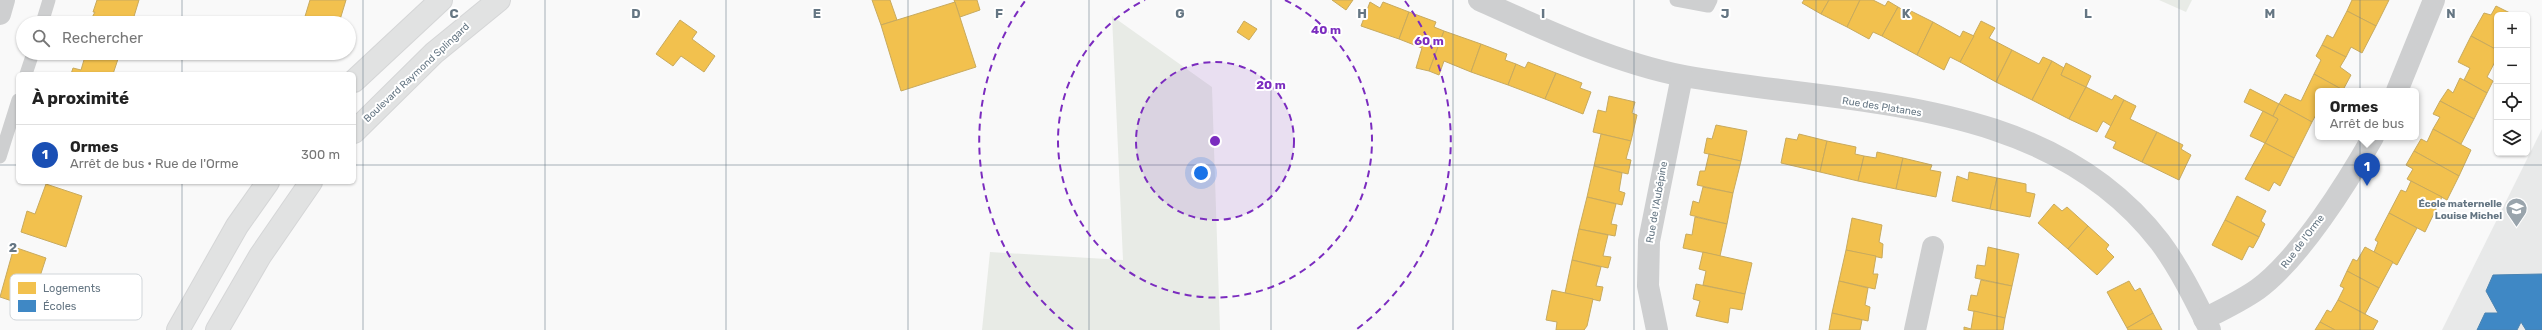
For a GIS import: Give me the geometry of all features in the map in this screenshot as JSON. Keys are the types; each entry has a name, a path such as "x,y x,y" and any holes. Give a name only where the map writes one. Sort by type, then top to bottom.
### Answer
{"main road":[{"path":"356,79 441,0"},
{"name":"Boulevard Raymond Splingard","path":"356,130 440,48 499,0"},
{"path":"178,330 237,226 267,184"},
{"path":"217,330 260,256 310,184"}],"street":[{"path":"0,14 4,0"},
{"name":"Rue des Platanes","path":"1479,0 1525,21 1606,52 1682,76 1933,114 1998,130 2049,150 2077,166 2105,186 2147,227 2177,268 2207,324"},
{"path":"2398,88 2434,0"},
{"name":"Rue de l'Aubépine","path":"1657,330 1648,286 1649,241 1682,76"},
{"name":"Rue de l'Orme","path":"2207,324 2279,272 2336,196 2371,140"},
{"path":"1915,330 1933,247"}],"lane":[{"path":"44,16 49,0"},
{"path":"1676,0 1708,6 1711,0"},
{"path":"27,72 31,60"},
{"path":"0,157 16,106"}],"shaded area":[{"path":"2159,0 2192,0 2186,12"},
{"path":"1112,16 1212,87 1220,330 982,330 990,252 1123,260"},
{"name":"École maternelle Louise Michel","path":"2542,129 2542,330 2442,330 2529,156 2530,156"}],"building: Logements":[{"path":"97,0 139,0 134,16 93,16 95,12 93,12"},
{"path":"310,0 346,0 341,16 305,16"},
{"path":"872,0 890,0 897,20 881,25"},
{"path":"954,0 977,0 980,10 960,17"},
{"path":"1332,0 1353,0 1346,10"},
{"path":"1804,0 1829,0 1821,14 1802,3"},
{"path":"1829,0 1860,0 1847,27 1821,14"},
{"path":"1860,0 1873,0 1885,6 1888,1 1898,7 1882,36 1873,32 1869,39 1847,27"},
{"path":"2352,0 2389,0 2376,26 2347,11"},
{"path":"955,2 976,67 901,91 881,25"},
{"path":"1370,2 1380,8 1383,2 1409,12 1399,39 1361,26"},
{"path":"2496,6 2508,12 2494,12 2494,48 2471,36 2484,13 2491,15"},
{"path":"1898,7 1910,14 1911,11 1933,22 1917,55 1882,36"},
{"path":"2347,11 2376,26 2362,53 2351,47 2346,57 2322,45 2327,35 2333,38"},
{"path":"1409,12 1436,22 1434,27 1444,31 1429,71 1416,68 1422,48 1399,39"},
{"path":"680,20 697,32 692,39 715,56 704,72 681,56 673,66 656,54"},
{"path":"1244,21 1257,29 1249,40 1237,32"},
{"path":"1981,21 1995,28 1989,38 2012,50 1996,82 1960,62"},
{"path":"1933,22 1960,37 1963,31 1974,36 1960,62 1950,57 1944,70 1917,55"},
{"path":"1444,31 1481,44 1471,72 1444,61 1439,75 1429,71"},
{"path":"2471,36 2494,48 2494,64 2487,77 2493,81 2487,93 2464,80 2470,68 2458,62"},
{"path":"1481,44 1507,54 1505,60 1516,64 1508,85 1471,72"},
{"path":"2322,45 2346,57 2340,67 2351,75 2344,88 2339,88 2314,74 2321,60 2316,56"},
{"path":"2012,50 2039,64 2043,57 2052,61 2032,100 1996,82"},
{"path":"84,60 118,60 114,72 72,72 73,68 81,70"},
{"path":"2052,61 2064,68 2061,75 2086,87 2069,119 2032,100"},
{"path":"1528,62 1556,73 1545,99 1508,85 1516,64 1525,68"},
{"path":"2066,63 2091,76 2086,87 2061,75"},
{"path":"1556,73 1582,83 1580,88 1591,92 1583,114 1545,99"},
{"path":"2314,74 2339,88 2315,88 2315,116 2312,122 2279,104 2285,94 2301,101"},
{"path":"2460,78 2487,93 2474,119 2440,101 2448,89 2453,93"},
{"path":"2086,87 2112,100 2115,95 2124,100 2111,126 2103,121 2097,132 2069,119"},
{"path":"2250,89 2279,104 2273,116 2244,102"},
{"path":"1609,96 1635,102 1632,113 1637,115 1631,141 1593,132 1598,110 1606,112"},
{"path":"2124,100 2136,106 2130,119 2157,132 2142,162 2113,148 2116,142 2105,137"},
{"path":"2440,101 2474,119 2461,144 2433,129 2440,117 2433,114"},
{"path":"2279,104 2312,122 2294,158 2265,143 2278,119 2273,116"},
{"path":"2263,111 2278,119 2265,143 2250,136"},
{"path":"1716,125 1747,131 1741,161 1704,153 1707,138 1712,139"},
{"path":"2433,129 2471,150 2459,176 2414,151 2421,139 2427,142"},
{"path":"2157,132 2183,145 2181,149 2191,155 2179,180 2142,162"},
{"path":"1601,134 1631,141 1626,159 1631,160 1628,174 1594,166"},
{"path":"1799,134 1827,141 1820,172 1781,163 1786,138 1797,140"},
{"path":"1827,141 1856,147 1855,154 1864,156 1858,181 1820,172"},
{"path":"2265,143 2294,158 2280,186 2274,182 2269,191 2245,179"},
{"path":"2414,151 2459,176 2447,200 2407,179 2413,169 2406,165"},
{"path":"1877,152 1903,158 1896,189 1858,181 1864,156 1876,158"},
{"path":"1709,154 1741,161 1733,193 1697,185 1700,171 1705,171"},
{"path":"1903,158 1932,165 1930,170 1941,172 1936,197 1896,189"},
{"path":"1594,166 1622,173 1619,191 1625,193 1622,205 1587,197"},
{"path":"1969,172 1997,178 1990,209 1952,201 1957,176 1968,180"},
{"path":"1997,178 2026,184 2026,192 2035,194 2030,217 1990,209"},
{"path":"2411,181 2442,197 2425,232 2389,213 2401,190 2406,192"},
{"path":"46,184 82,196 66,247 21,232 27,211 35,214"},
{"path":"1703,187 1733,193 1727,224 1690,215 1693,201 1699,203"},
{"path":"2237,196 2266,211 2261,221 2265,224 2259,237 2225,220"},
{"path":"1587,197 1616,204 1611,224 1617,225 1615,236 1579,229"},
{"path":"2054,204 2062,211 2067,207 2088,226 2068,249 2038,223"},
{"path":"2389,213 2417,228 2397,265 2374,252 2378,242 2375,240"},
{"path":"1695,217 1727,224 1720,256 1683,248 1686,234 1692,235"},
{"path":"1852,218 1882,225 1879,242 1883,244 1882,258 1846,250"},
{"path":"2225,220 2259,237 2253,248 2249,246 2242,260 2212,245"},
{"path":"2088,226 2109,245 2106,249 2114,257 2097,275 2068,249"},
{"path":"1579,229 1608,235 1603,256 1611,257 1608,268 1572,260"},
{"path":"14,247 46,258 41,274 10,274 10,300 0,297"},
{"path":"1988,247 2019,254 2012,286 1975,278 1977,265 1985,266"},
{"path":"2365,247 2393,262 2379,288 2347,271 2353,259 2357,261"},
{"path":"1846,250 1876,256 1873,274 1878,274 1875,289 1839,281"},
{"path":"1703,252 1752,263 1745,294 1703,285 1706,271 1699,269"},
{"path":"1572,260 1601,267 1596,286 1603,287 1600,301 1565,293"},
{"path":"2347,271 2379,288 2365,314 2338,300 2344,288 2340,286"},
{"path":"1981,280 2012,286 2005,318 1968,310 1971,295 1977,296"},
{"path":"1839,281 1868,288 1865,305 1870,307 1868,321 1832,313"},
{"path":"2129,281 2135,291 2140,288 2153,313 2127,328 2107,292"},
{"path":"1696,284 1745,294 1742,310 1730,308 1728,323 1696,316 1700,301 1693,299"},
{"path":"1552,290 1593,299 1587,326 1584,330 1556,330 1557,322 1546,320"},
{"path":"2338,300 2378,321 2373,330 2335,330 2320,322 2327,310 2331,312"},
{"path":"1974,311 2005,318 2003,330 1964,330 1964,327 1971,329"},
{"path":"1832,313 1862,320 1860,330 1829,330"},
{"path":"2153,313 2162,330 2128,330 2127,328"},
{"path":"2320,322 2335,330 2315,330"}],"building: Écoles":[{"path":"2542,274 2542,330 2526,330 2521,322 2517,330 2477,330 2485,313 2498,313 2486,291 2493,275"}],"place":[{"name":"Ormes","path":"2367,186"},
{"name":"École maternelle Louise Michel","path":"2517,228"}]}
